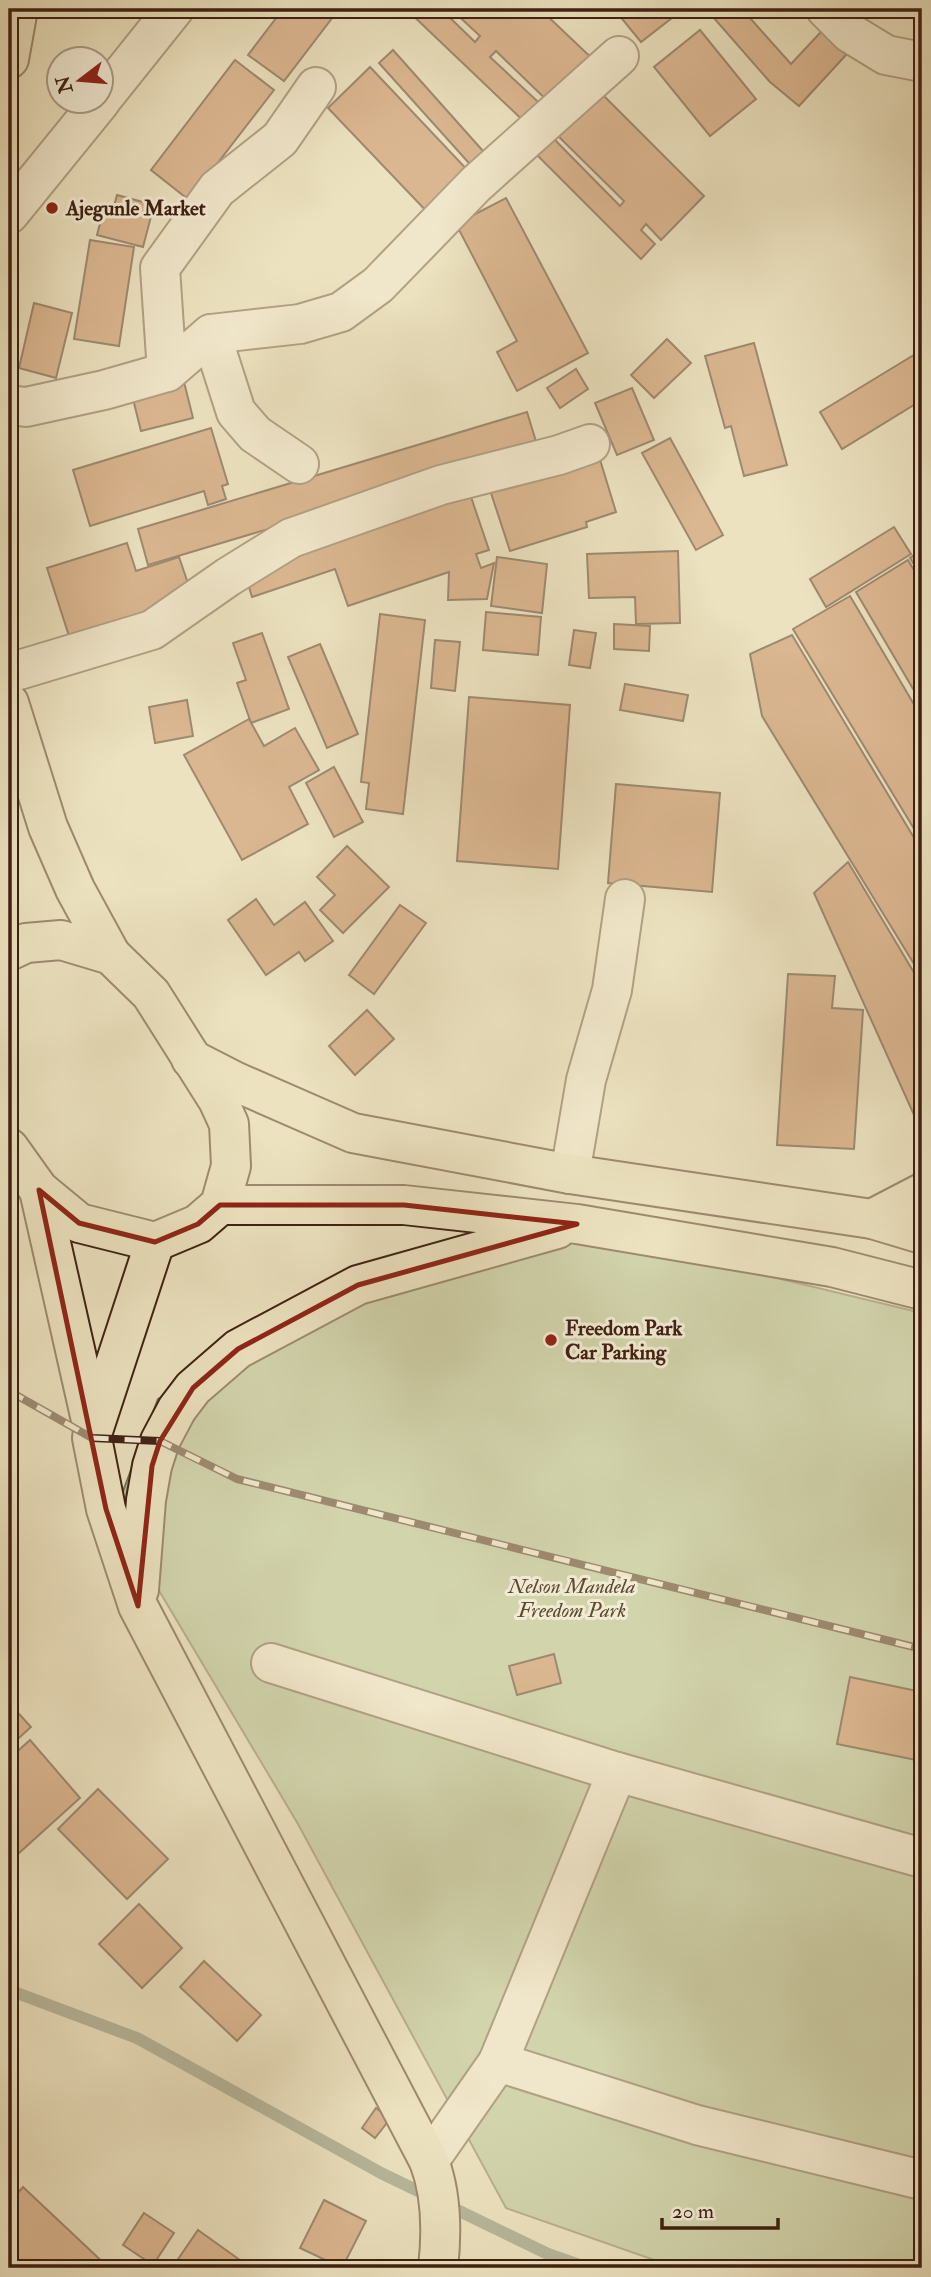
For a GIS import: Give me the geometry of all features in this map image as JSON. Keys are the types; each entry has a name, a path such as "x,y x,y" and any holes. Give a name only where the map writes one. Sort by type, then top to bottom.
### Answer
{"main road":[{"path":"9,59 18,9"},
{"path":"9,703 48,827 75,889 111,955 151,994 218,1100 229,1125 231,1166 220,1205 198,1224 155,1242 79,1223 39,1190 9,1148"},
{"path":"9,951 26,943 61,940 111,955"},
{"path":"191,1059 233,1081 353,1133 570,1174 872,1219 922,1234"},
{"path":"39,1190 93,1431"},
{"path":"872,1219 922,1193"},
{"path":"220,1205 404,1205 577,1224 832,1266 922,1290"},
{"path":"138,1606 146,1500 152,1466 160,1441 177,1409 193,1388 238,1349 358,1285 577,1224"},
{"path":"155,1242 93,1431 92,1438 106,1509 138,1606 431,2166 442,2228 438,2268"}],"street":[{"path":"116,81 174,9"},
{"path":"826,9 850,33 886,55 922,62"},
{"path":"9,405 26,407 104,390 167,372 211,334 300,324 341,312 378,285 476,184 618,56"},
{"path":"167,372 160,268 216,189 280,139 316,87"},
{"path":"9,214 88,116"},
{"path":"211,334 236,412 255,434 299,464"},
{"path":"9,673 152,630 290,538 441,485 559,455 590,444"},
{"path":"570,1174 586,1080 612,990 625,899"},
{"path":"271,1663 617,1772 922,1858"},
{"path":"431,2166 498,2062 617,1772"},
{"path":"498,2062 697,2125 922,2180"}],"highlighted area":[{"path":"39,1190 79,1223 155,1242 198,1224 220,1205 404,1205 577,1224 358,1285 238,1349 193,1388 160,1441 152,1466 138,1606 106,1509"}],"green space":[{"name":"Nelson Mandela Freedom Park","path":"590,1233 922,1313 922,2268 677,2268 506,2208 298,1824 114,1515 158,1399 359,1289"}],"building":[{"path":"283,9 339,9 284,81 248,55"},
{"path":"406,9 441,9 475,42 480,36 451,9 540,9 598,64 556,109 496,51 490,57 550,113 534,131"},
{"path":"614,9 673,9 677,14 641,42"},
{"path":"706,9 742,9 791,64 833,19 857,43 799,106 770,82"},
{"path":"700,30 756,99 710,136 654,67"},
{"path":"393,50 491,160 477,172 379,63"},
{"path":"235,60 274,90 189,200 151,170"},
{"path":"370,67 474,177 432,217 328,108"},
{"path":"597,89 704,196 661,240 646,224 641,230 655,244 641,259 534,152 550,135 620,206 624,201 554,132"},
{"path":"117,195 154,205 143,247 97,235 104,208 113,210"},
{"path":"506,198 588,353 517,391 497,352 517,341 456,224"},
{"path":"90,240 134,247 119,346 74,339"},
{"path":"34,303 72,313 56,378 19,368"},
{"path":"667,339 691,363 654,398 631,375"},
{"path":"754,343 787,465 744,476 731,426 725,428 705,356"},
{"path":"917,353 922,361 922,400 842,449 820,412"},
{"path":"576,369 588,389 560,408 547,388"},
{"path":"184,382 193,418 141,431 132,395"},
{"path":"632,388 654,440 617,455 595,403"},
{"path":"527,412 538,448 148,565 138,529"},
{"path":"211,428 228,484 222,486 226,499 208,505 204,491 90,526 73,470"},
{"path":"670,438 723,535 696,550 642,453"},
{"path":"598,453 616,512 586,522 587,527 510,551 489,487"},
{"path":"470,494 489,550 476,554 481,568 494,563 487,599 448,600 449,572 348,606 335,569 252,597 244,571"},
{"path":"894,527 911,554 826,607 810,579"},
{"path":"127,543 136,571 179,557 193,598 70,639 47,568"},
{"path":"922,549 922,577 910,558"},
{"path":"678,551 680,623 636,624 635,597 589,598 587,554"},
{"path":"497,557 547,564 542,613 491,606"},
{"path":"908,560 922,584 922,704 856,592"},
{"path":"850,596 922,718 922,842 793,629"},
{"path":"486,612 541,617 538,655 483,650"},
{"path":"380,614 425,620 403,814 366,809 369,783 361,782"},
{"path":"614,624 650,626 649,651 614,649"},
{"path":"574,630 596,633 590,668 569,665"},
{"path":"262,633 289,709 251,723 237,683 246,680 233,643"},
{"path":"792,635 922,851 922,977 762,716 750,654"},
{"path":"435,640 460,642 455,691 431,688"},
{"path":"320,644 358,734 327,748 288,657"},
{"path":"625,684 688,695 683,721 620,710"},
{"path":"469,697 570,705 558,869 457,861"},
{"path":"187,700 193,736 155,743 149,707"},
{"path":"249,719 264,746 295,728 319,770 289,787 308,824 242,860 184,755"},
{"path":"334,767 363,822 334,837 306,783"},
{"path":"616,784 720,793 712,892 608,883"},
{"path":"347,846 389,887 343,933 320,910 335,895 317,877"},
{"path":"848,862 922,986 922,1125 919,1126 814,893"},
{"path":"256,899 274,925 305,902 333,941 305,961 299,952 266,975 228,920"},
{"path":"400,905 426,923 374,994 349,975"},
{"path":"788,974 835,976 832,1008 863,1010 854,1149 777,1145"},
{"path":"367,1010 394,1039 355,1075 329,1046"},
{"path":"554,1654 561,1683 517,1695 509,1666"},
{"path":"850,1677 922,1692 921,1761 837,1744"},
{"path":"9,1703 31,1727 9,1747"},
{"path":"30,1740 80,1798 19,1853 9,1842 9,1759"},
{"path":"98,1789 168,1859 127,1899 58,1829"},
{"path":"139,1904 182,1948 142,1988 99,1944"},
{"path":"204,1961 261,2015 237,2041 180,1987"},
{"path":"376,2108 390,2119 375,2138 362,2128"},
{"path":"23,2187 109,2268 11,2268 9,2203"},
{"path":"324,2200 366,2221 342,2268 300,2248"},
{"path":"144,2213 174,2233 153,2265 123,2245"},
{"path":"198,2230 251,2268 172,2268"}],"waterway":[{"path":"9,1990 137,2038 381,2173 548,2254 588,2268"}],"railway":[{"path":"9,1391 92,1438 160,1441 237,1479 922,1649"}],"place":[{"name":"Ajegunle Market","path":"52,208"},
{"name":"Freedom Park Car Parking","path":"551,1340"}]}
